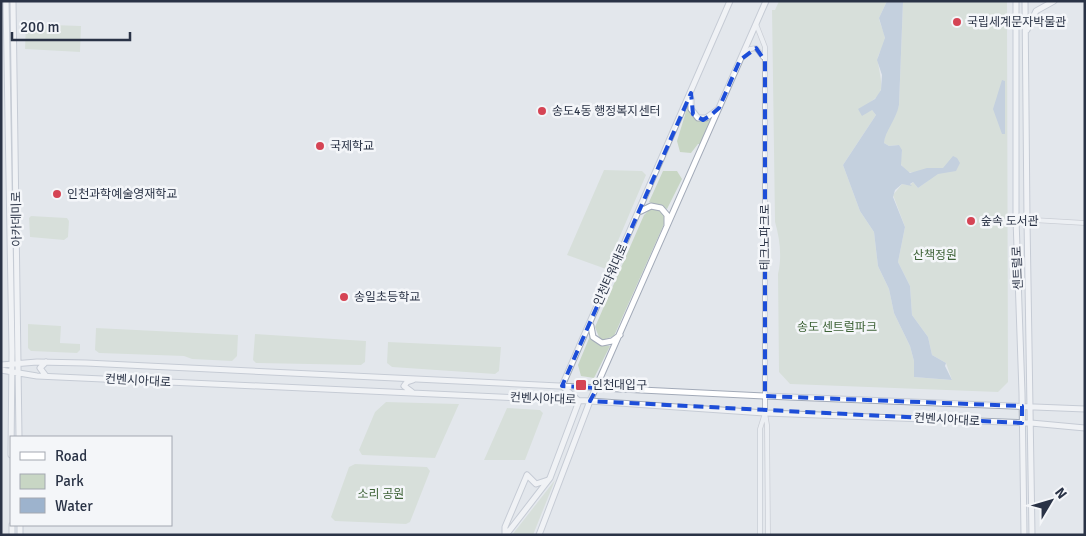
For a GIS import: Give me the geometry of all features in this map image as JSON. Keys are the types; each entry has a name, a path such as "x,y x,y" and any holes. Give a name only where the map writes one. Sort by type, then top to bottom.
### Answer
{"main road":[{"name":"아카데미로","path":"6,1 11,436"},
{"name":"아카데미로","path":"14,1 19,436"},
{"name":"인천타워대로","path":"562,386 730,1"},
{"path":"539,535 590,401 622,333 766,1"},
{"name":"센트럴로","path":"1016,1 1016,219 1024,535"},
{"name":"센트럴로","path":"1025,1 1026,220 1032,535"},
{"path":"1026,33 1036,11 1054,1"},
{"path":"691,93 691,109 698,118 709,117 719,108"},
{"path":"638,215 649,206 661,208 667,215 667,230"},
{"path":"592,318 591,332 597,342 609,343 622,333"},
{"name":"컨벤시아대로","path":"1,370 18,364 46,362 765,396 1022,406"},
{"path":"46,362 40,368 46,376"},
{"name":"컨벤시아대로","path":"1,365 18,372 46,376 590,401 765,412 1031,423 1085,428"},
{"path":"418,379 410,380 404,386 407,390 418,394"},
{"path":"506,535 550,478 579,401 562,386"},
{"path":"1022,406 1085,409"},
{"path":"506,535 505,527 524,484 532,482 540,484 550,478"}],"street":[{"name":"테크노파크로","path":"756,23 764,42 765,61 765,412 767,425 768,535"},
{"path":"740,60 748,51 756,48 762,54 765,61"},
{"path":"1016,219 1085,223"},
{"name":"테크노파크로","path":"760,535 760,429 765,412"}],"highlighted area":[{"path":"756,48 765,61 765,396 1022,406 1022,423 590,401 597,388 562,386 691,93 693,114 703,120 719,108 740,60"}],"green space":[{"path":"779,1 887,1 879,18 885,40 878,59 881,80 880,91 874,100 858,110 872,110 876,115 843,165 860,211 874,232 878,266 889,289 894,313 910,346 914,361 914,377 952,380 946,363 932,355 928,337 912,315 910,286 898,262 905,227 893,195 902,184 910,185 913,182 918,188 929,180 929,168 916,173 907,172 900,163 902,152 899,145 889,146 884,143 884,138 899,105 903,1 1007,1 1008,382 998,392 790,384 779,372 778,274 780,255 775,222 772,10 775,10"},
{"path":"26,24 81,26 80,52 25,49"},
{"path":"688,105 691,114 697,120 710,119 714,116 701,144 698,144 691,153 680,152 677,141"},
{"path":"604,170 642,171 646,175 606,269 567,255"},
{"path":"663,171 677,171 682,179 667,209 649,202"},
{"path":"656,208 665,215 664,224 614,336 603,340 599,337 595,327 644,215 650,209"},
{"path":"31,216 67,218 69,221 68,237 64,240 30,237 29,218"},
{"path":"28,324 61,326 60,343 80,344 80,350 77,353 31,351 28,348"},
{"path":"96,328 238,335 237,356 232,361 192,359 184,356 99,353 95,350"},
{"path":"255,334 366,341 365,362 361,365 256,363 253,360"},
{"path":"590,336 596,343 610,346 594,378 581,376 578,365"},
{"path":"388,342 501,347 499,371 495,374 392,367 387,363"},
{"path":"386,402 459,404 435,458 362,455 359,450 375,412"},
{"path":"507,408 540,410 543,413 525,460 484,460"},
{"name":"소리 공원","path":"355,464 427,467 430,471 410,522 406,524 335,521 331,517 349,467"},
{"path":"555,480 533,535 512,535"}],"water":[{"path":"887,1 903,1 899,105 884,143 889,146 899,145 902,150 901,165 910,173 927,168 943,168 953,156 960,163 956,171 938,174 918,188 913,182 910,184 912,186 902,184 895,190 893,197 905,227 898,262 910,286 912,315 928,337 932,355 946,363 945,366 952,380 914,377 914,361 910,346 894,313 889,289 878,266 874,232 860,211 843,165 876,115 872,110 862,116 858,109 875,99 881,90 882,75 877,60 885,38 879,18"},
{"path":"1002,80 1005,81 1005,134 1002,134 993,109"}],"place":[{"name":"국립세계문자박물관","path":"957,22"},
{"name":"송도4동 행정복지센터","path":"542,111"},
{"name":"국제학교","path":"320,146"},
{"name":"인천과학예술영재학교","path":"57,194"},
{"name":"숲속 도서관","path":"971,221"},
{"name":"송일초등학교","path":"344,297"},
{"name":"인천대입구","path":"581,385"}],"park label":[{"name":"산책정원","path":"935,255"},
{"name":"송도 센트럴파크","path":"837,327"}]}
